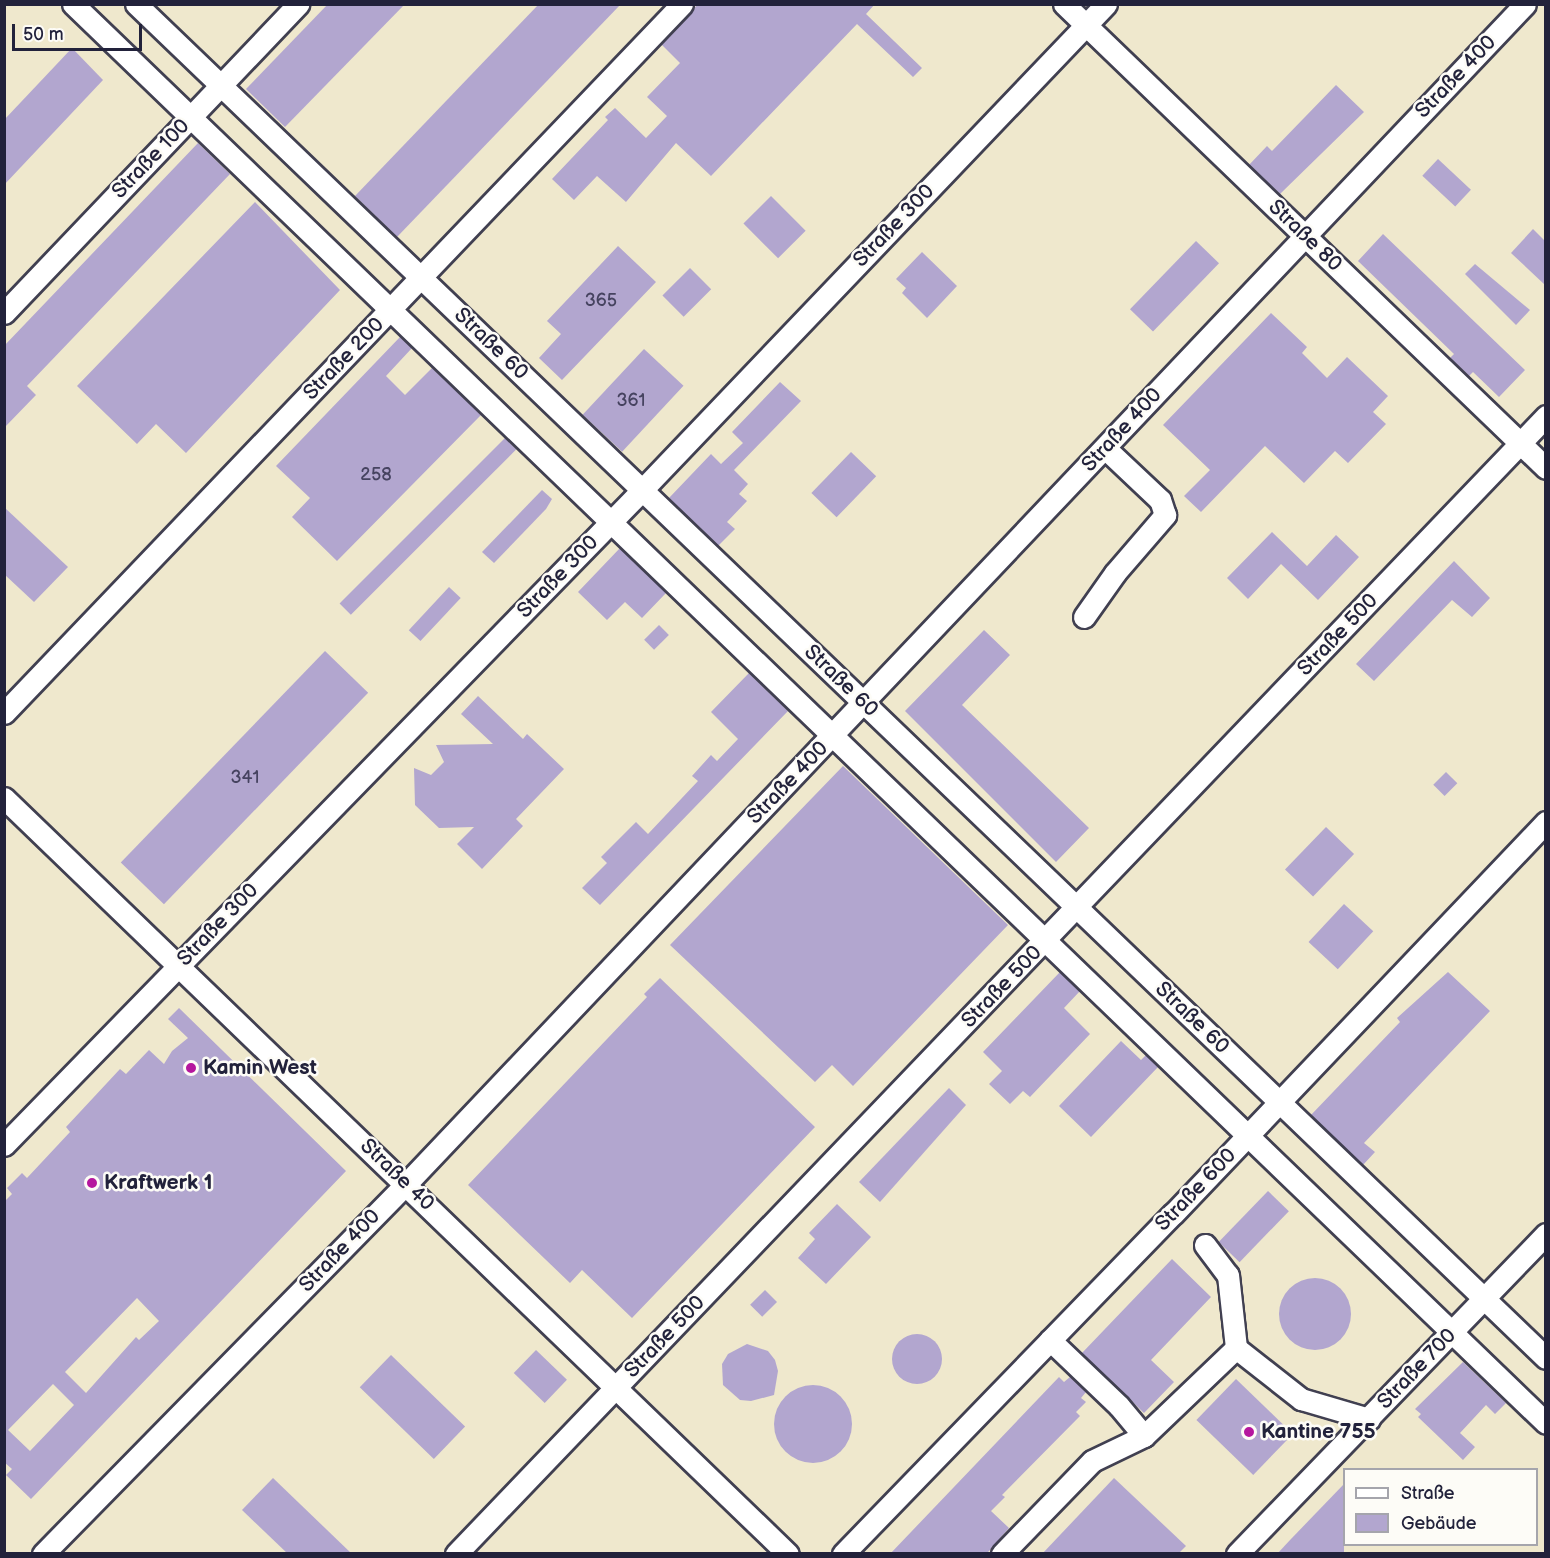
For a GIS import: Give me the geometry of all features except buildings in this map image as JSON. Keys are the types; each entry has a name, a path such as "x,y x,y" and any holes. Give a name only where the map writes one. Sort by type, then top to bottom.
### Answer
{"street":[{"path":"73,4 1545,1423"},
{"name":"Straße 60","path":"136,4 1545,1358"},
{"name":"Straße 100","path":"4,312 298,4"},
{"name":"Straße 200","path":"4,713 682,4"},
{"name":"Straße 80","path":"1064,4 1545,468"},
{"name":"Straße 300","path":"4,1145 642,490 1106,4"},
{"name":"Straße 400","path":"43,1554 406,1184 864,704 1525,4"},
{"name":"Straße 500","path":"456,1554 1078,908 1545,416"},
{"path":"1084,617 1115,573 1165,515 1160,500 1105,448"},
{"name":"Straße 40","path":"4,798 788,1554"},
{"name":"Straße 600","path":"843,1554 1279,1103 1545,822"},
{"name":"Straße 700","path":"1237,1554 1485,1299 1545,1234"},
{"path":"1205,1245 1228,1275 1236,1347 1301,1399 1369,1419"},
{"path":"1050,1340 1119,1406 1144,1436"},
{"path":"1002,1554 1092,1461 1144,1436 1236,1347"}],"place":[{"name":"Kamin West","path":"191,1068"},
{"name":"Kraftwerk 1","path":"92,1183"},
{"name":"Kantine 755","path":"1249,1432"}]}
